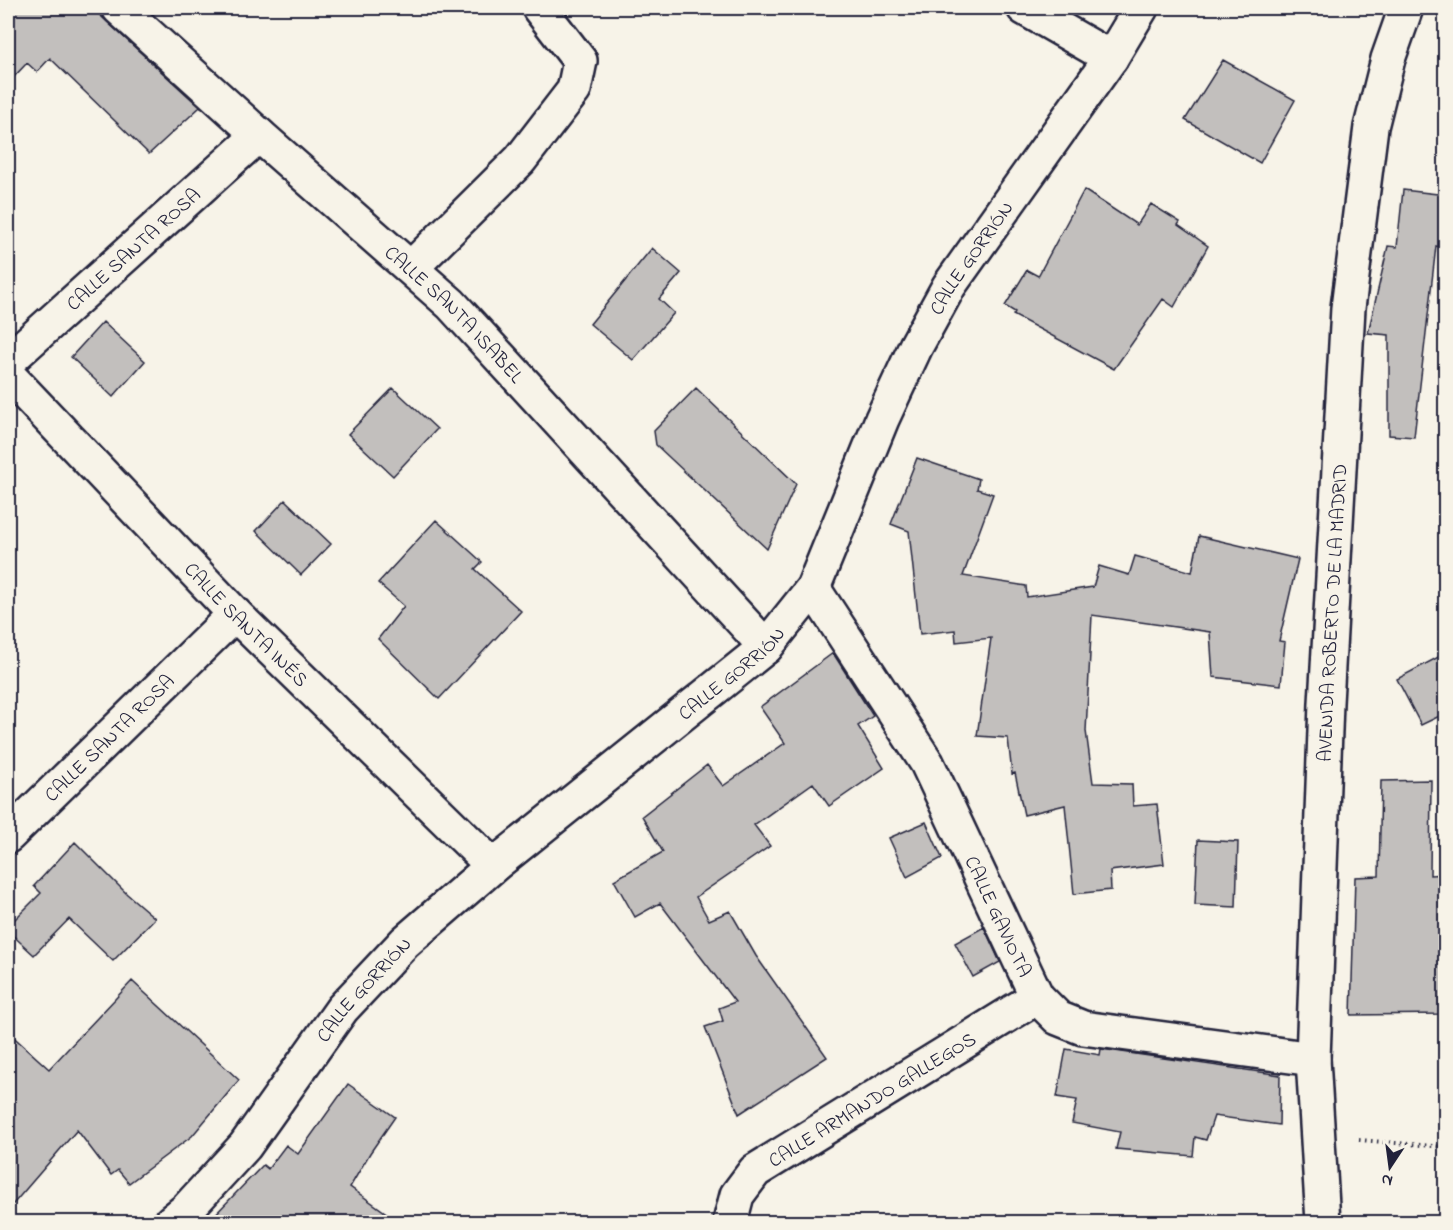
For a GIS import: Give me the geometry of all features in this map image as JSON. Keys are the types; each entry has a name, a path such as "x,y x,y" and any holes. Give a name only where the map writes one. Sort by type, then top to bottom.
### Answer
{"street":[{"name":"CALLE SANTA ISABEL","path":"119,8 451,304 766,647"},
{"path":"411,268 520,160 574,90 580,62 538,8"},
{"path":"1024,8 1111,58"},
{"name":"CALLE GORRIÓN","path":"171,1222 187,1209 245,1146 342,1009 405,942 493,866 766,647 813,588 887,409 916,346 949,286 1111,58 1141,8"},
{"name":"AVENIDA ROBERTO DE LA MADRID","path":"1323,1222 1313,1059 1326,703 1348,308 1371,127 1388,58 1406,8"},
{"name":"CALLE SANTA ROSA","path":"8,361 259,135"},
{"name":"CALLE SANTA INÉS","path":"8,375 235,614 493,866"},
{"name":"CALLE GAVIOTA","path":"813,588 927,763 1037,997 1058,1018 1083,1028 1313,1059"},
{"name":"CALLE SANTA ROSA","path":"8,836 235,614"},
{"name":"CALLE ARMANDO GALLEGOS","path":"730,1222 737,1196 755,1172 1037,997"}],"path":[{"path":"1318,1137 1446,1146"}],"building":[{"path":"8,8 92,8 200,107 149,154 50,58 37,72 27,63 8,83"},
{"path":"1223,60 1295,100 1260,163 1185,120"},
{"path":"1084,190 1137,225 1151,204 1180,222 1178,225 1208,246 1174,307 1163,299 1114,369 1013,315 1015,312 1005,306 1027,270 1038,276"},
{"path":"1403,190 1446,195 1446,242 1441,241 1440,247 1436,246 1414,437 1389,435 1389,335 1368,333 1388,246 1397,247"},
{"path":"652,248 681,273 659,299 674,313 633,360 590,324"},
{"path":"103,322 145,361 113,397 71,357"},
{"path":"393,388 437,429 393,476 348,434"},
{"path":"696,388 796,484 767,549 656,445 654,431"},
{"path":"917,458 979,479 977,489 993,494 963,576 1026,586 1027,597 1093,587 1099,566 1129,575 1135,556 1192,572 1199,536 1298,559 1279,641 1285,642 1281,685 1213,677 1210,632 1092,615 1086,731 1093,783 1132,784 1133,806 1157,804 1164,864 1110,871 1111,890 1074,894 1065,805 1024,815 1015,773 1012,774 1008,738 977,736 991,638 956,642 955,630 920,634 909,531 891,524"},
{"path":"285,500 331,544 301,575 256,531"},
{"path":"436,520 482,562 475,569 521,611 439,699 378,639 404,606 378,583"},
{"path":"833,653 873,716 858,726 884,768 829,806 813,783 754,825 770,846 696,897 709,920 730,911 756,956 827,1057 739,1114 705,1027 723,1021 719,1008 735,1002 660,903 635,917 614,880 663,852 642,816 707,765 723,786 785,743 760,707"},
{"path":"1446,653 1446,713 1421,725 1397,679"},
{"path":"1431,780 1430,875 1446,874 1446,1014 1351,1015 1355,877 1379,876 1381,781"},
{"path":"926,822 942,858 907,877 889,838"},
{"path":"1198,840 1238,842 1236,907 1195,905"},
{"path":"75,842 127,894 155,918 113,961 69,919 34,955 8,931 8,926 41,893 34,886"},
{"path":"984,927 1000,962 973,977 955,943"},
{"path":"132,981 239,1080 192,1136 129,1183 118,1170 111,1175 77,1130 8,1210 8,1032 49,1069"},
{"path":"1066,1049 1100,1055 1101,1049 1280,1075 1279,1125 1214,1116 1206,1140 1195,1137 1193,1156 1116,1149 1120,1132 1072,1123 1077,1100 1057,1097"},
{"path":"348,1084 395,1117 350,1187 399,1222 208,1222 263,1165 268,1169 286,1145 298,1154"}]}
